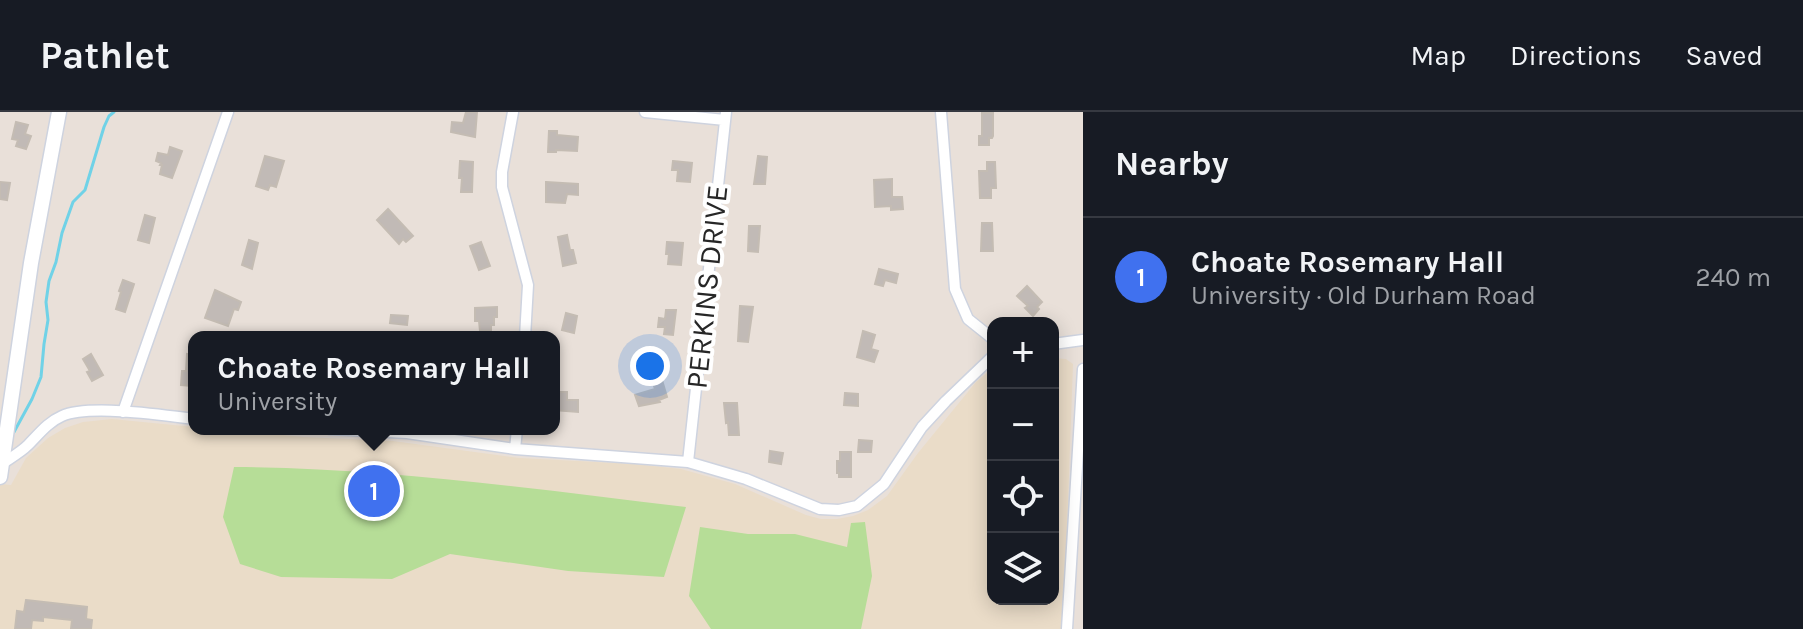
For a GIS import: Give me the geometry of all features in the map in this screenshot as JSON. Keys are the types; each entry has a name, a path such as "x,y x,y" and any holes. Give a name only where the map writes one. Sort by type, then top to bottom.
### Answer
{"main road":[{"path":"1,470 31,263 59,112"}],"street":[{"path":"123,412 228,112"},
{"path":"513,112 502,187 528,285 525,331"},
{"path":"645,112 725,116"},
{"path":"941,112 955,289 968,319 987,334"},
{"name":"PERKINS DRIVE","path":"688,462 725,116"},
{"path":"1059,343 1083,340"},
{"path":"420,435 515,449 688,462 746,479 820,509 839,510 857,506 884,484 922,427 987,362"},
{"path":"1067,629 1083,369"},
{"path":"1,470 47,425 62,416 80,412 123,412 188,418"},
{"path":"515,449 516,435"}],"shaded area":[{"path":"1059,358 1073,364 1062,629 0,629 0,484 11,485 26,458 48,438 83,422 112,419 188,426 188,435 283,435 393,441 520,458 681,469 735,484 806,515 837,519 868,510 887,496 976,382 987,373 987,605 1059,605"}],"green space":[{"path":"234,467 404,475 686,507 664,577 568,571 450,554 392,579 281,577 240,564 223,517"},
{"path":"865,522 872,576 861,629 711,629 689,596 700,527 748,534 795,534 847,547 851,523"}],"building":[{"path":"466,112 477,112 475,137 451,132 452,122 463,123"},
{"path":"982,113 993,113 993,136 989,138 989,145 979,145"},
{"path":"16,122 28,125 25,134 31,136 26,149 16,146 18,140 12,139"},
{"path":"549,131 578,137 577,151 548,152"},
{"path":"170,147 182,151 172,178 160,174 162,165 156,161 158,153 168,155"},
{"path":"265,156 284,161 276,187 270,185 268,190 256,186"},
{"path":"758,156 767,157 765,184 754,184"},
{"path":"460,161 473,162 472,192 461,192"},
{"path":"673,161 692,163 690,182 677,181 678,170 672,170"},
{"path":"987,162 995,162 996,188 991,188 991,198 980,198 979,171 987,171"},
{"path":"892,179 892,197 902,197 903,209 875,207 874,180"},
{"path":"0,182 10,183 7,200 0,199"},
{"path":"546,182 578,184 578,195 567,194 565,203 546,202"},
{"path":"388,209 413,236 406,242 403,239 399,244 377,220"},
{"path":"145,215 155,218 149,243 138,240"},
{"path":"982,223 992,223 993,251 981,251"},
{"path":"749,226 760,226 758,252 748,251"},
{"path":"567,235 576,263 563,266 558,237"},
{"path":"249,240 258,243 252,269 242,265"},
{"path":"481,242 490,266 479,270 470,246"},
{"path":"667,242 683,243 681,265 668,264"},
{"path":"879,269 898,274 896,283 885,280 883,286 875,284"},
{"path":"123,280 134,284 125,312 116,309"},
{"path":"1027,286 1042,302 1033,316 1017,296"},
{"path":"215,290 241,302 238,310 234,309 228,326 205,318"},
{"path":"740,306 753,307 748,342 738,341"},
{"path":"497,307 497,317 494,317 491,331 480,331 479,321 475,321 475,308"},
{"path":"666,310 676,310 673,335 664,334 665,327 658,327 659,318 665,319"},
{"path":"566,313 577,316 574,333 562,330"},
{"path":"391,315 408,316 407,325 390,323"},
{"path":"863,331 875,335 871,349 878,351 874,362 857,357"},
{"path":"91,354 103,375 92,381 83,359"},
{"path":"187,354 188,386 181,385 182,371 186,371"},
{"path":"662,380 667,397 660,402 639,406 635,395 655,389 653,383"},
{"path":"560,392 567,392 567,400 578,400 578,412 560,410"},
{"path":"845,393 858,394 858,406 844,405"},
{"path":"724,403 737,403 739,435 729,435"},
{"path":"859,440 872,441 871,452 858,452"},
{"path":"770,451 783,453 781,464 769,462"},
{"path":"840,452 851,452 851,477 839,477 837,473"},
{"path":"26,600 87,607 86,619 92,620 91,629 71,629 72,620 43,617 43,621 32,620 31,629 15,629 17,611 24,612"}],"waterway":[{"path":"14,432 41,377 49,281 62,233 73,202 85,190 104,127 114,112"}],"place":[{"name":"Choate Rosemary Hall","path":"374,491"}]}
